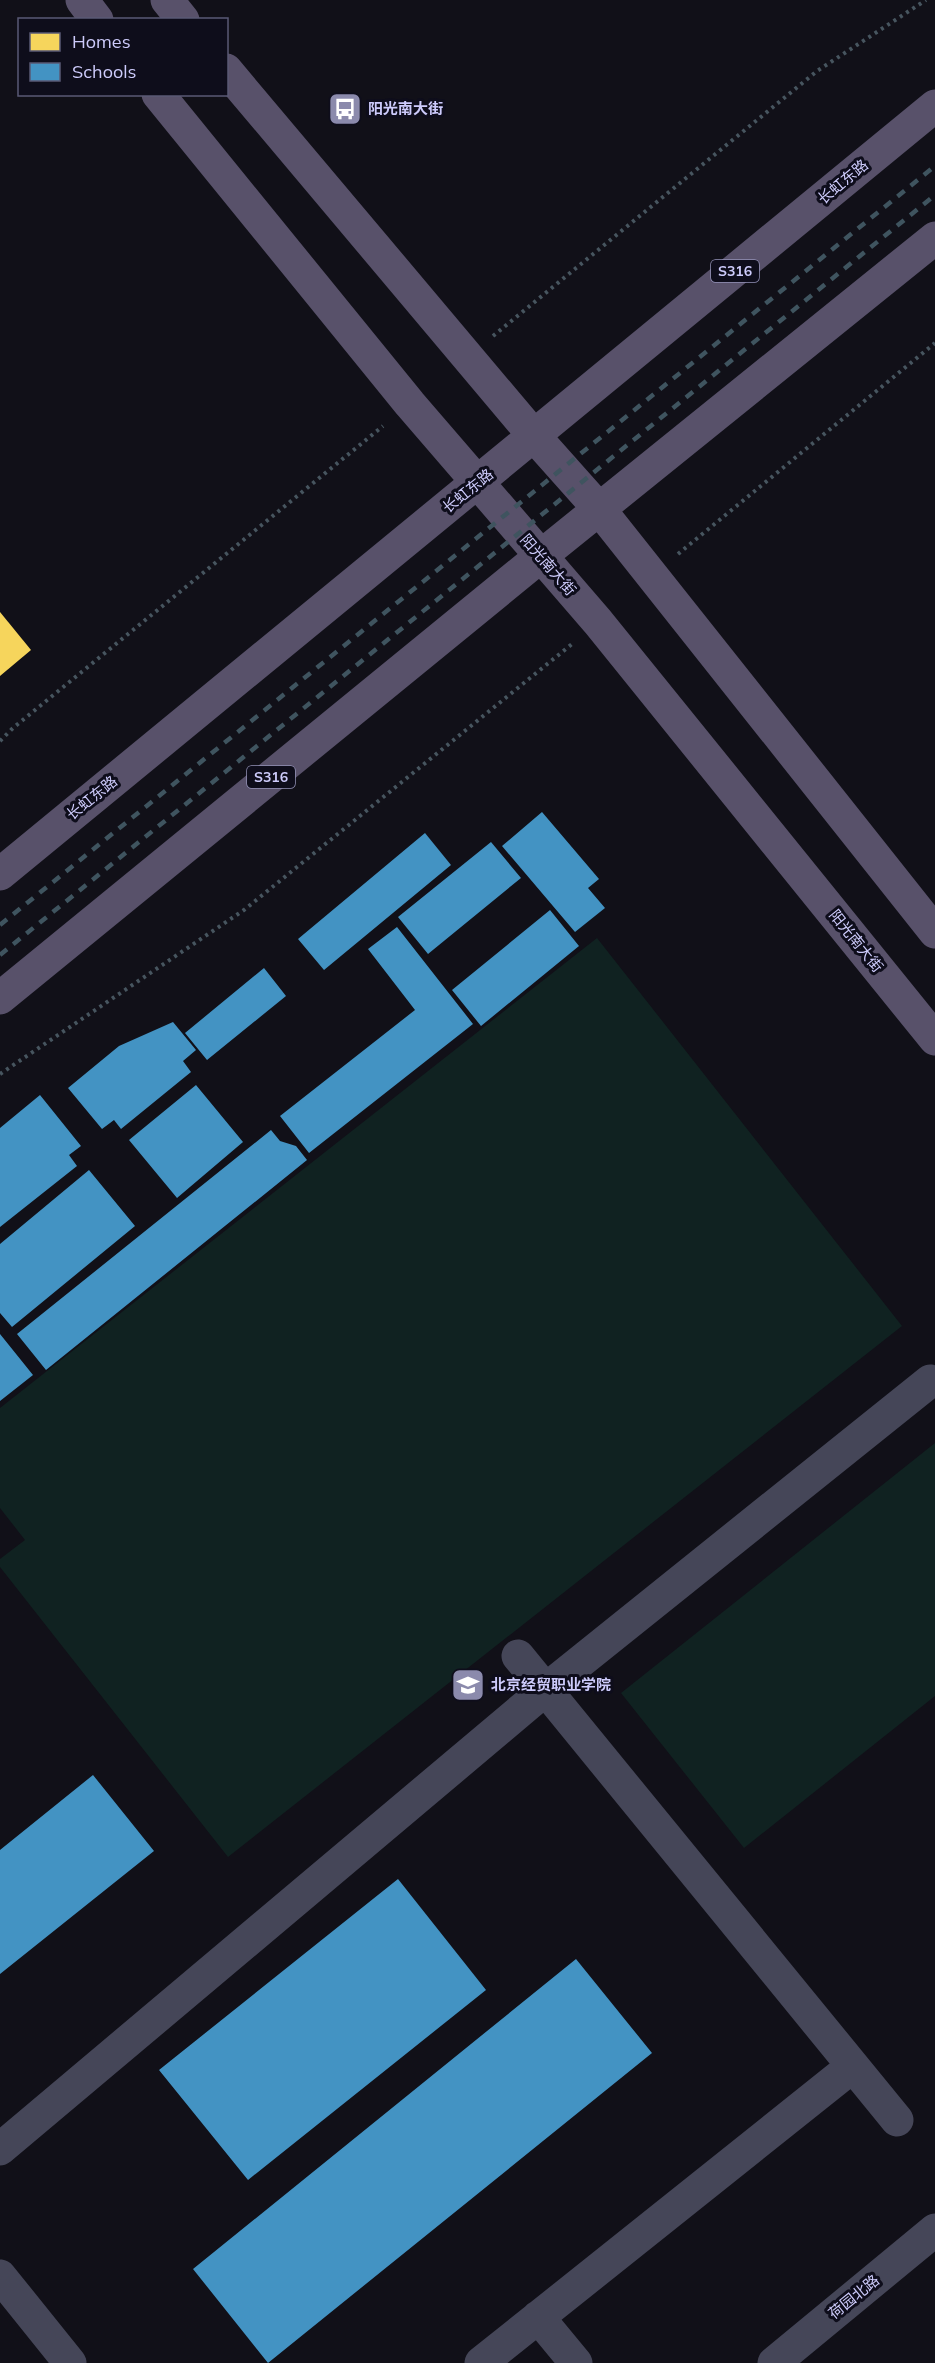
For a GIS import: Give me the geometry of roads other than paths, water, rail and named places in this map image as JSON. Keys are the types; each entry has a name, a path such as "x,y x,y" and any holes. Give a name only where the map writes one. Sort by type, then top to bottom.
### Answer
{"main road":[{"path":"81,0 95,18"},
{"path":"166,0 181,18"},
{"path":"228,72 653,574 935,932"},
{"name":"阳光南大街","path":"160,96 410,404 598,622 935,1038"},
{"name":"长虹东路","path":"0,874 535,437 935,106"},
{"name":"S316","path":"0,998 935,238"}],"street":[{"path":"0,2149 545,1690 930,1381"},
{"path":"518,1656 897,2120"},
{"path":"481,2363 853,2066"},
{"name":"荷园北路","path":"774,2363 935,2230"},
{"path":"0,2276 70,2363"},
{"path":"538,2317 576,2363"}],"railway":[{"path":"0,925 935,166"},
{"path":"0,955 935,195"}],"place":[{"name":"阳光南大街","path":"345,109"},
{"name":"北京经贸职业学院","path":"468,1685"}]}
